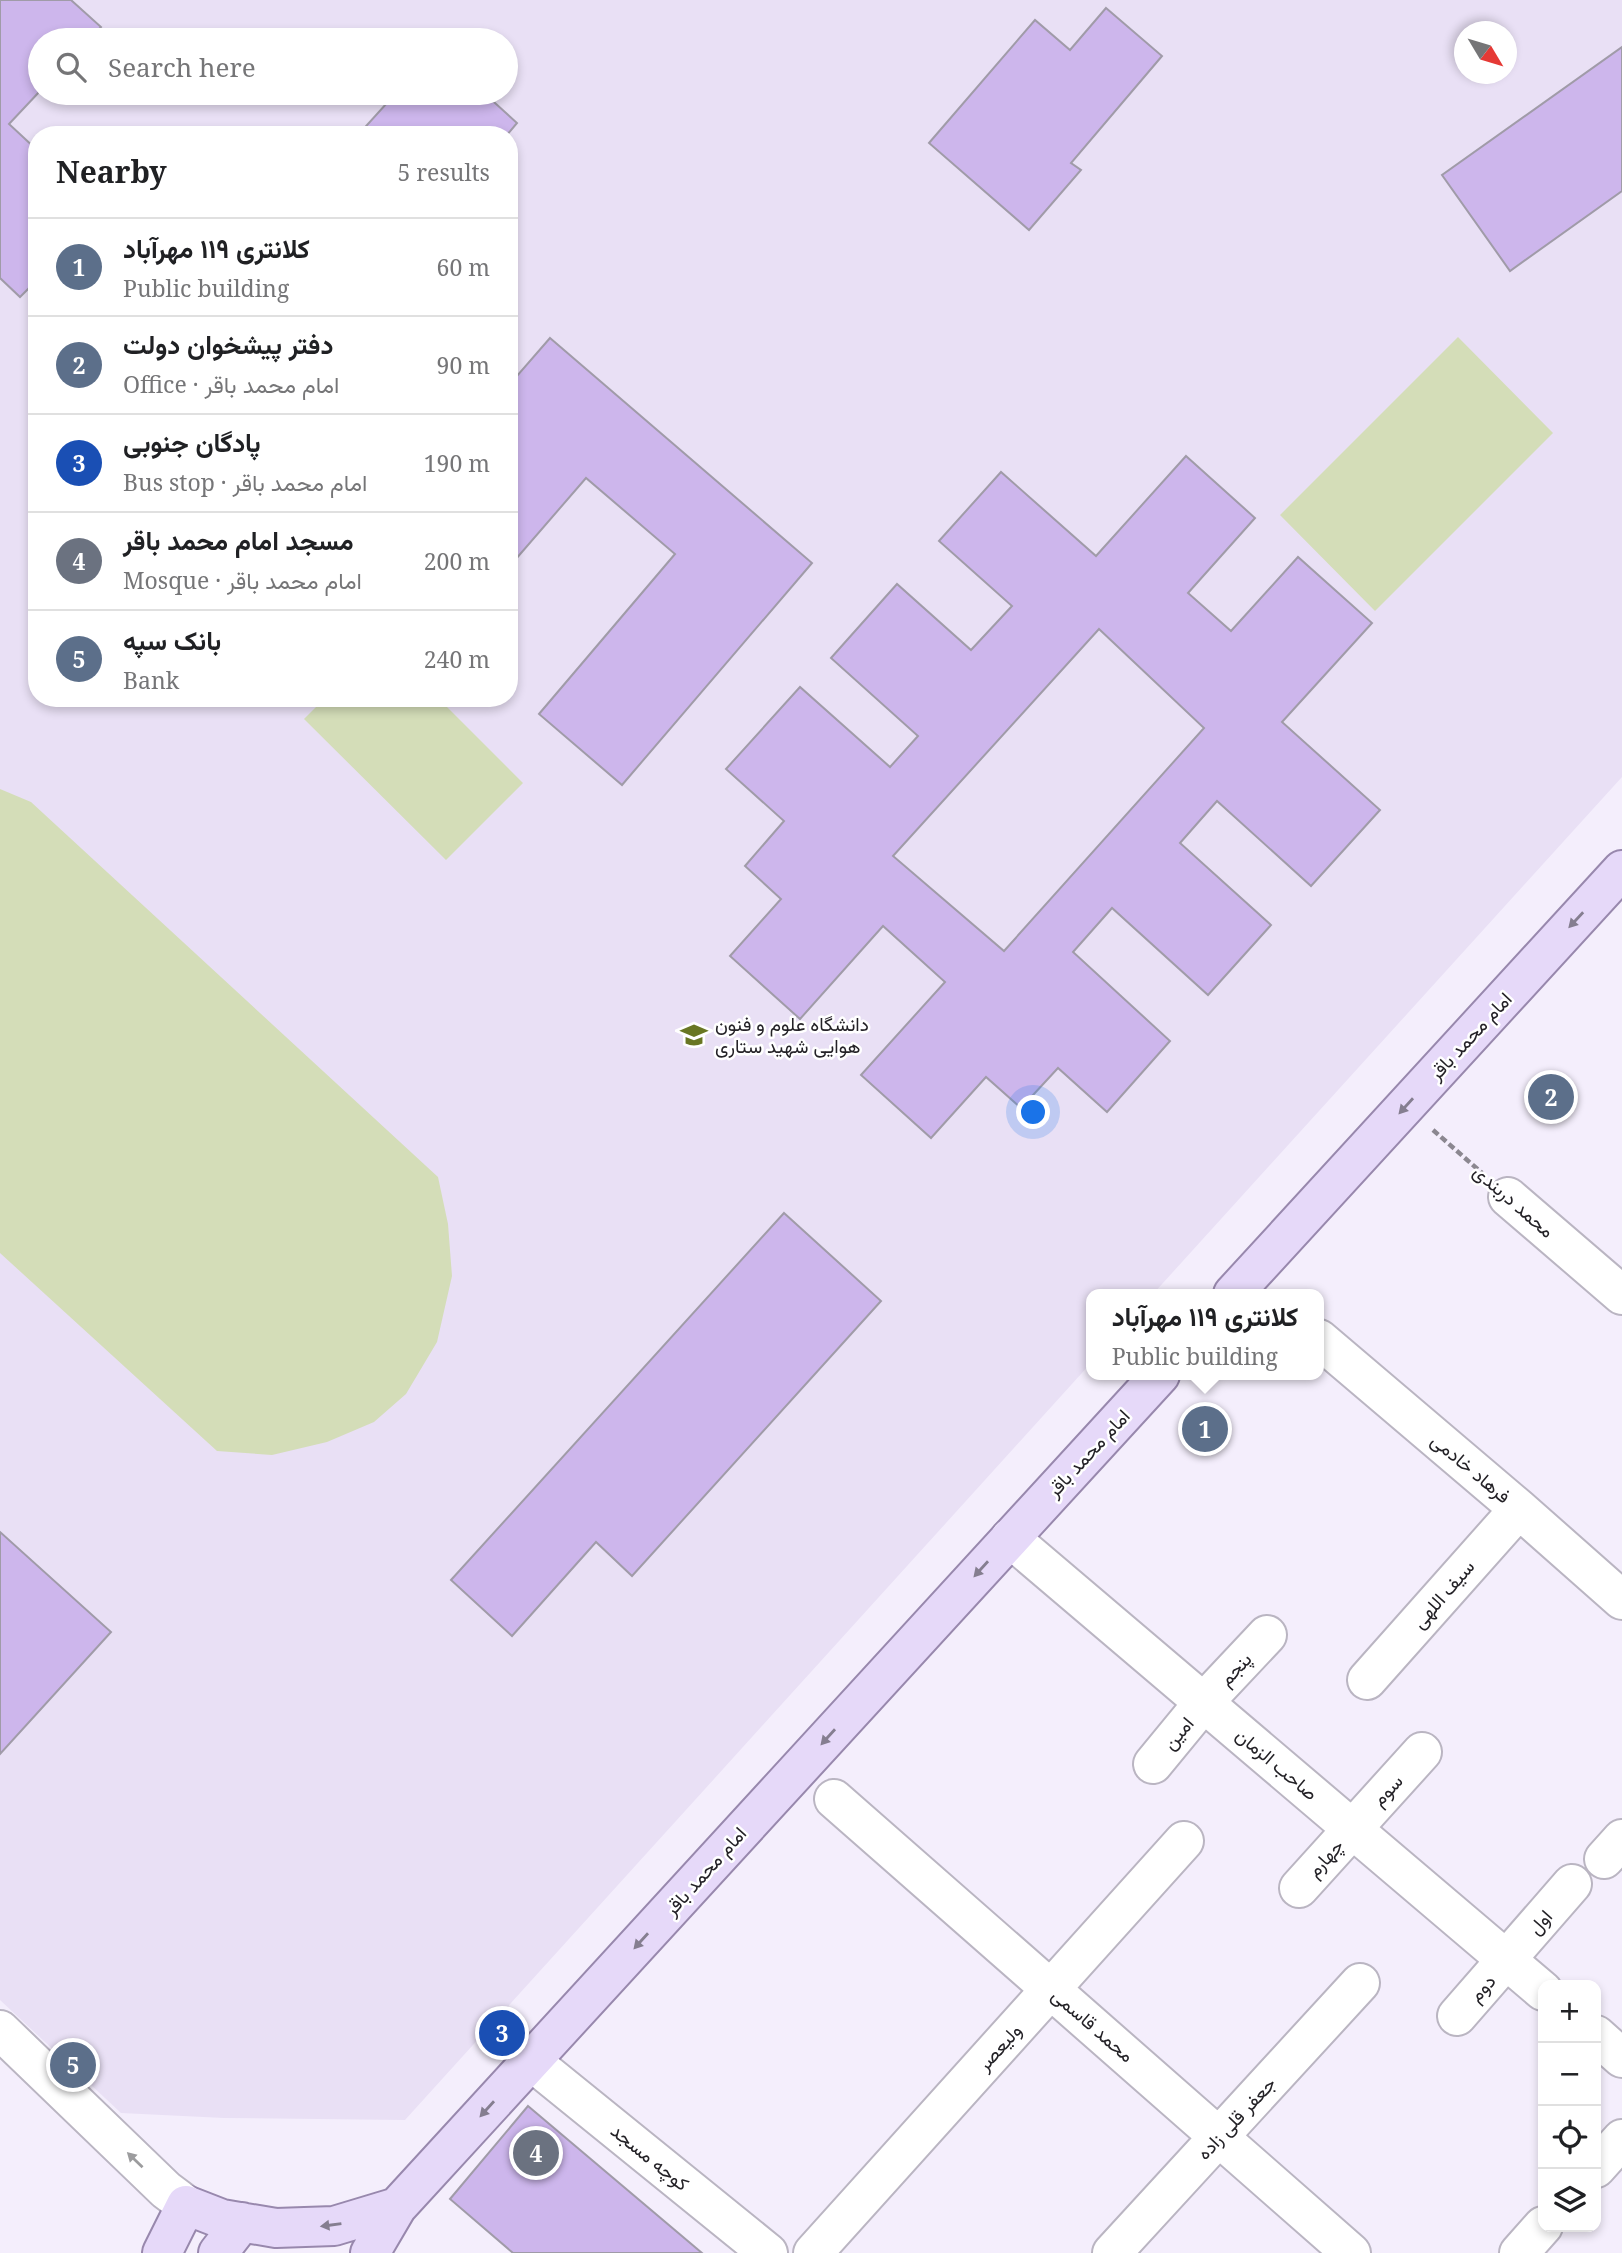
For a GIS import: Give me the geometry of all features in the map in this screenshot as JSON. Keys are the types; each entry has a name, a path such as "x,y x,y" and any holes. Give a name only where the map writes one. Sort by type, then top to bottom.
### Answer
{"main road":[{"name":"امام محمد باقر","path":"1249,1289 1406,1105 1622,870"},
{"name":"امام محمد باقر","path":"370,2253 397,2207 1155,1380"},
{"path":"162,2253 186,2205 222,2219 276,2228 334,2226 397,2207"},
{"path":"218,2253 242,2222"}],"street":[{"name":"محمد دربندی","path":"1508,1197 1622,1296"},
{"name":"فرهاد خادمی","path":"1324,1343 1519,1508 1622,1600"},
{"name":"سیف اللهی","path":"1367,1680 1519,1508"},
{"name":"صاحب الزمان","path":"1010,1538 1538,1987"},
{"name":"پنجم","path":"1204,1702 1267,1635"},
{"name":"امین","path":"1153,1764 1204,1702"},
{"name":"سوم","path":"1352,1828 1422,1752"},
{"name":"محمد قاسمی","path":"834,1798 1351,2253"},
{"name":"چهارم","path":"1298,1888 1352,1828"},
{"name":"ولیعصر","path":"813,2253 1184,1841"},
{"name":"اول","path":"1507,1960 1572,1884"},
{"name":"دوم","path":"1457,2016 1507,1960"},
{"name":"جعفر قلی زاده","path":"1112,2253 1360,1983"},
{"path":"1601,2039 1622,2058"},
{"path":"7,2050 186,2205"},
{"name":"کوچه مسجد","path":"531,2061 768,2253"},
{"path":"1601,2162 1622,2139"},
{"path":"1519,2253 1538,2232"}],"path":[{"name":"محمد دربندی","path":"1406,1105 1508,1197"}],"shaded area":[{"name":"دانشگاه علوم و فنون هوایی شهید ستاری","path":"0,0 1622,0 1622,777 1158,1289 1086,1289 1086,1369 405,2120 224,2118 121,2113 0,2000"}],"green space":[{"path":"1458,337 1553,433 1375,611 1280,515"},
{"path":"316,707 447,707 523,783 446,860 304,719"},
{"path":"0,789 31,802 438,1177 448,1224 452,1276 437,1342 406,1394 374,1422 327,1442 272,1455 217,1451 0,1253"}],"building":[{"path":"0,0 71,0 101,27 28,28 28,104 9,124 28,142 28,289 20,297 0,278"},
{"path":"1106,8 1162,56 1071,163 1081,170 1029,230 929,143 1035,20 1070,50"},
{"path":"1622,47 1622,191 1510,271 1442,175"},
{"path":"385,105 497,105 517,123 514,126 366,126"},
{"path":"550,338 812,563 622,785 539,714 675,554 586,478 518,557 518,375"},
{"path":"1186,456 1255,518 1188,593 1231,631 1298,557 1372,623 1282,722 1380,810 1311,886 1217,801 1180,843 1271,925 1208,995 1112,908 1073,952 1170,1041 1107,1112 1058,1068 1021,1108 986,1077 931,1138 861,1075 945,982 883,926 800,1019 730,956 781,899 745,866 784,821 726,769 800,687 890,767 918,736 831,658 897,584 971,650 1012,606 939,541 1001,472 1096,556","holes":["1099,629 1204,728 1004,951 893,856"]},
{"path":"784,1213 881,1301 632,1576 596,1542 512,1636 451,1580"},
{"path":"0,1532 111,1632 0,1754"},
{"path":"528,2106 702,2253 513,2253 450,2199"}],"place":[{"name":"دانشگاه علوم و فنون هوایی شهید ستاری","path":"694,1035"},
{"name":"دفتر پیشخوان دولت","path":"1551,1097"},
{"name":"کلانتری ۱۱۹ مهرآباد","path":"1205,1429"},
{"name":"پادگان جنوبی","path":"502,2033"},
{"name":"بانک سپه","path":"73,2065"},
{"name":"مسجد امام محمد باقر","path":"536,2153"}]}
